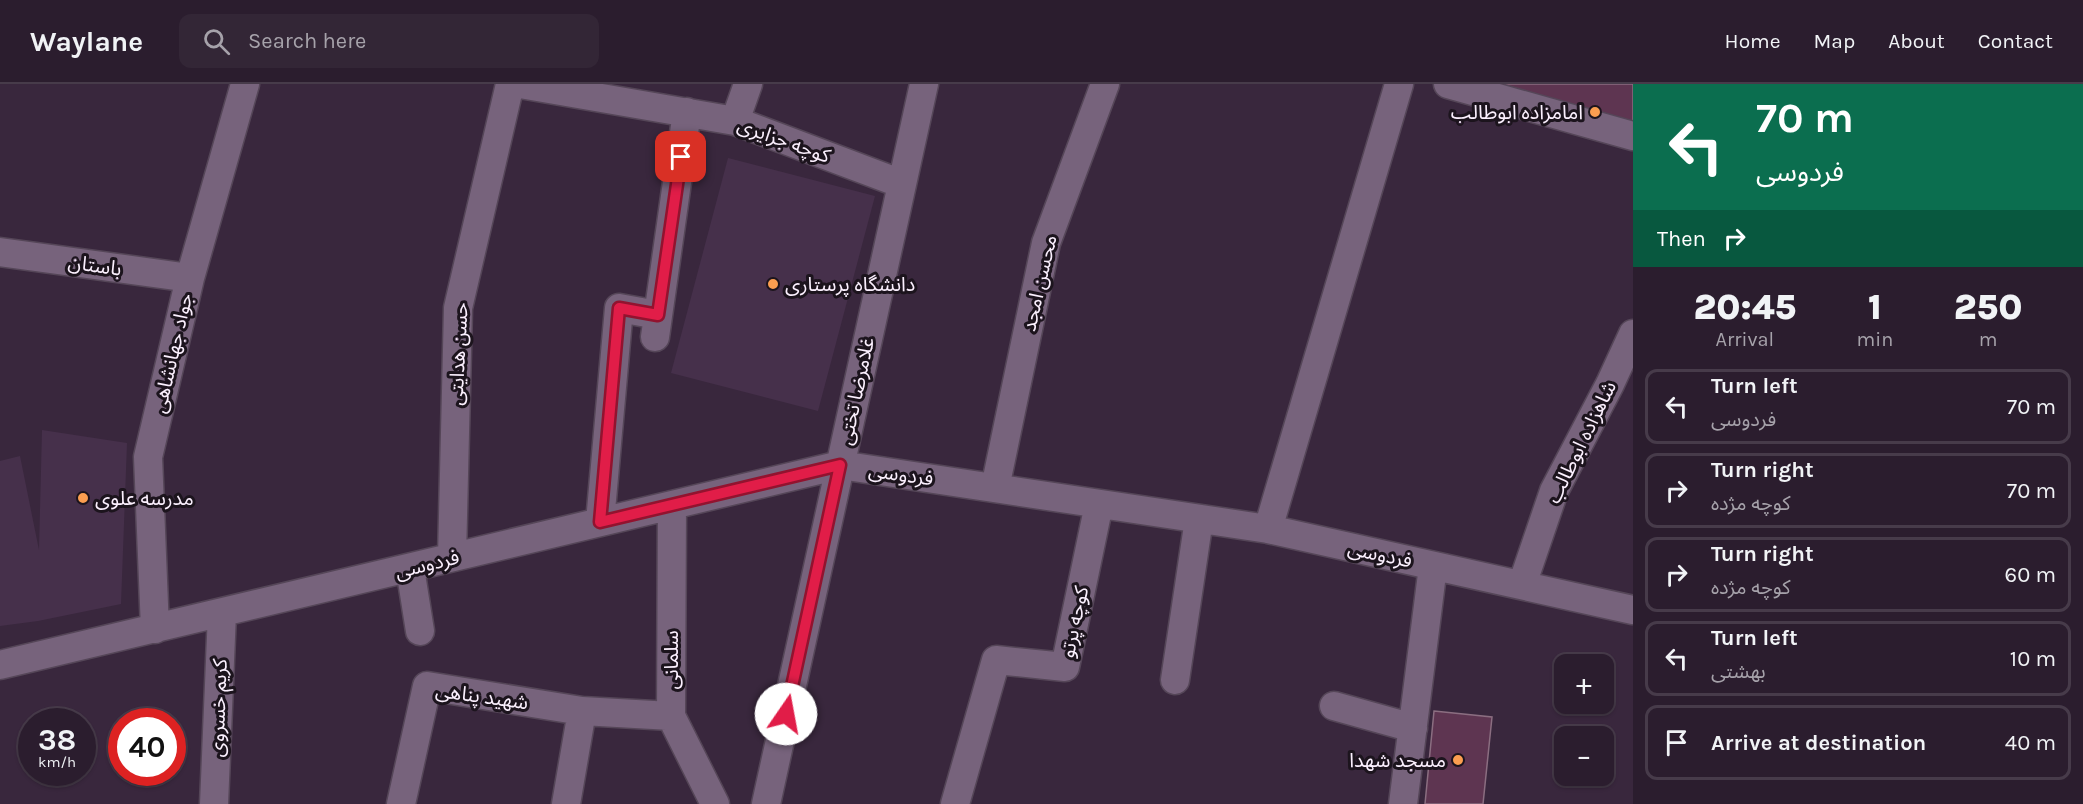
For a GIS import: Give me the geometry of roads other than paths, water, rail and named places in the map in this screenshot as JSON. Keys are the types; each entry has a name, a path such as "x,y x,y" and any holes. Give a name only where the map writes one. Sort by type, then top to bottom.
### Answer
{"street":[{"name":"جواد جهانشاهی","path":"155,628 148,457 190,278 245,84"},
{"name":"حسن هدایتی","path":"452,558 458,308 510,84"},
{"name":"کوچه جزایری","path":"520,84 661,96 687,112 735,121 902,183"},
{"path":"735,121 748,84"},
{"name":"غلامرضا تختی","path":"766,804 924,84"},
{"name":"محسن امجد","path":"995,488 1046,243 1105,84"},
{"path":"1268,529 1399,84"},
{"path":"1448,84 1633,136"},
{"path":"600,522 619,308 657,326 687,112"},
{"name":"باستان","path":"0,252 190,278"},
{"name":"شاهزاده ابوطالب","path":"1522,585 1554,490 1610,384 1633,334"},
{"name":"فردوسی","path":"0,665 840,465 1268,529 1633,610"},
{"name":"کوچه پرتو","path":"955,804 996,660 1065,667 1099,504"},
{"name":"سلمانی","path":"672,505 671,716 715,804"},
{"path":"1175,680 1199,519"},
{"path":"1403,804 1433,566"},
{"path":"410,568 420,631"},
{"name":"کریم خسروی","path":"214,804 222,613"},
{"name":"شهید پناهی","path":"401,804 427,686 582,711"},
{"path":"1334,706 1413,728"},
{"path":"566,804 582,711 671,716"}],"place":[{"name":"امامزاده ابوطالب","path":"1595,112"},
{"name":"دانشگاه پرستاری","path":"773,284"},
{"name":"مدرسه علوی","path":"83,498"},
{"name":"مسجد شهدا","path":"1458,760"}]}
